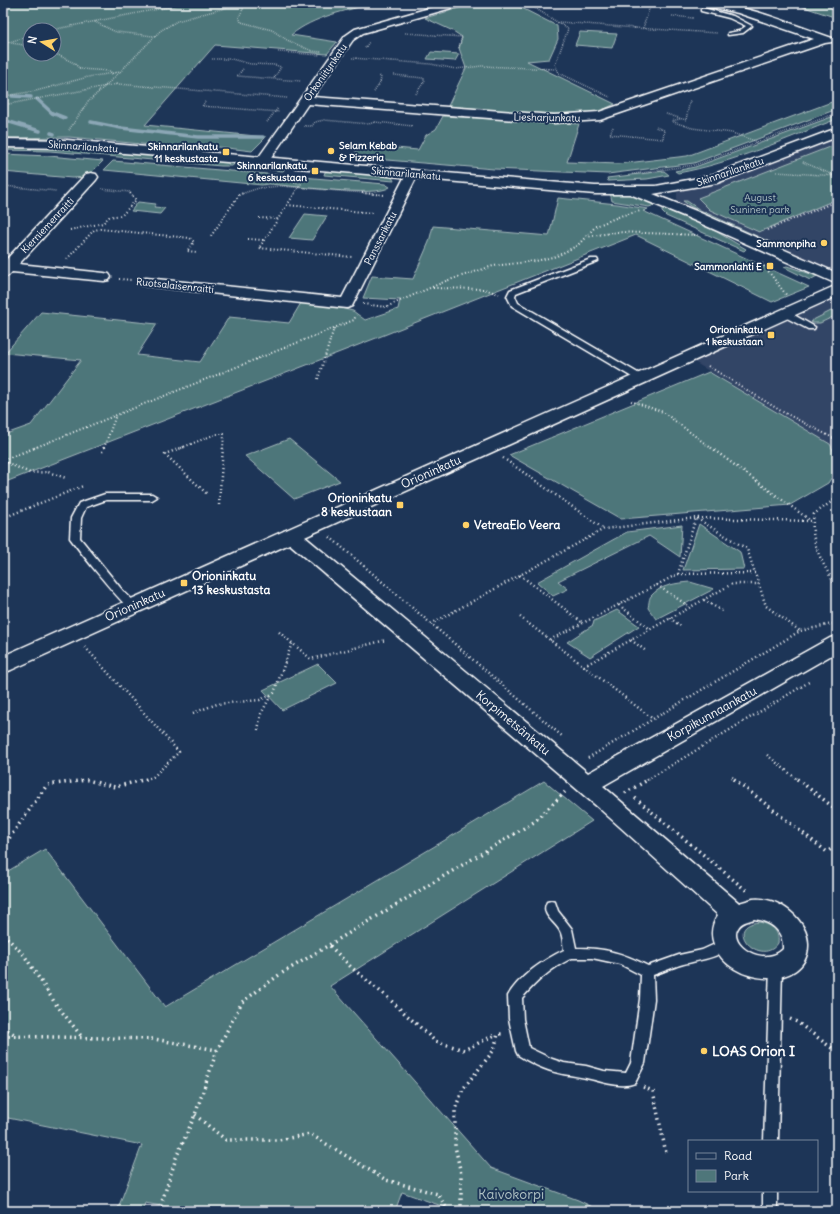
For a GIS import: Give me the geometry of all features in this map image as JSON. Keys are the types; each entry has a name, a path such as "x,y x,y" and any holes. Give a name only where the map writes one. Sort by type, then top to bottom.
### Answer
{"main road":[{"name":"Skinnarilankatu","path":"684,182 699,174 837,122"},
{"name":"Skinnarilankatu","path":"522,184 684,182 712,180 837,132"},
{"name":"Skinnarilankatu","path":"3,143 60,144 522,184 633,192 653,192"},
{"path":"653,192 684,182"},
{"path":"677,201 677,193 684,182"},
{"path":"632,183 677,201 691,214"},
{"path":"653,192 691,214 837,279"},
{"name":"Orioninkatu","path":"3,665 640,378 786,306 837,290"}],"street":[{"name":"Orkoniitynkatu","path":"262,161 318,82 331,56 349,38 359,31 458,3"},
{"path":"706,3 718,5 837,43"},
{"name":"Liesharjunkatu","path":"305,100 525,117 576,119 600,116 825,39"},
{"name":"Panssarikatu","path":"355,303 412,174"},
{"name":"Kierniemenraitti","path":"5,269 91,177"},
{"path":"5,269 104,278"},
{"name":"Ruotsalaisenraitti","path":"146,282 355,303"},
{"name":"Korpimetsänkatu","path":"291,535 586,785 617,797 734,914"},
{"name":"Korpikunnaankatu","path":"586,785 837,643"},
{"path":"754,909 766,910 776,915 786,922 793,930 796,940 796,949 785,963 776,967 764,968 752,966 741,961 731,953 723,935 724,927 734,914 743,910 754,909"}],"lane":[{"path":"718,5 703,10 736,18 749,26 738,33 730,34"},
{"path":"594,261 513,292 511,296 515,304 640,378"},
{"path":"786,306 811,327"},
{"path":"133,606 120,593 75,538 76,518 82,505 105,497 152,497"},
{"path":"551,906 552,913 566,929 571,953"},
{"path":"647,972 647,999 638,1063 630,1079 604,1078 548,1064 523,1051 516,1019 515,996 537,973 552,962 571,953 592,953 623,959 647,972 678,960 704,955 726,944"},
{"path":"771,1140 776,967"},
{"path":"770,1192 770,1211"}],"path":[{"path":"62,28 189,3"},
{"path":"60,144 80,113 94,96 108,85 160,30 177,21 243,3"},
{"path":"527,3 568,29 555,65 559,73 612,98"},
{"path":"644,28 651,3"},
{"path":"238,5 242,9 239,17 241,22 272,30 287,40 312,51 324,52 331,56"},
{"path":"95,21 116,32 154,36"},
{"path":"558,22 730,34"},
{"path":"408,29 405,33 462,37 459,48"},
{"path":"3,46 9,42 22,38"},
{"path":"9,42 22,44"},
{"path":"278,52 431,64 456,69 481,66 556,69"},
{"path":"62,57 74,63 80,69 110,71 112,74"},
{"path":"212,59 231,59 251,64 275,65 281,67 273,79"},
{"path":"243,69 237,76 318,82"},
{"path":"3,96 120,72"},
{"path":"394,75 423,78 425,80 416,94"},
{"path":"3,105 118,84 305,100"},
{"path":"666,114 686,120 690,98 675,91"},
{"path":"205,102 202,106 296,113"},
{"path":"240,109 243,105"},
{"path":"267,122 278,108"},
{"path":"666,170 695,165 837,112"},
{"path":"680,119 671,120 680,126 693,129 729,132 758,142"},
{"path":"298,126 312,126 315,122 324,120 369,124 375,122 413,126"},
{"path":"614,126 610,134 663,139 664,130 655,127"},
{"path":"803,162 837,176"},
{"path":"776,172 837,176"},
{"path":"298,175 295,179 298,179 295,183 301,184 259,248 356,258"},
{"path":"3,189 4,186 77,192"},
{"path":"211,236 239,195 245,191 257,188 279,186 389,195"},
{"path":"70,230 103,223 109,217 122,215 136,200 129,192 100,189"},
{"path":"766,231 837,201"},
{"path":"287,205 380,214"},
{"path":"3,461 354,320 355,303 386,307 431,288 493,266 536,261 557,256 578,245 596,226 623,215 642,211"},
{"path":"259,218 278,220"},
{"path":"66,260 94,230 100,229 190,238 194,242 188,251 197,252"},
{"path":"585,237 617,232 703,235"},
{"path":"248,239 264,240"},
{"path":"761,261 786,306"},
{"name":"Ruotsalaisenraitti","path":"104,278 146,282"},
{"path":"431,288 484,289 501,295 515,304"},
{"path":"318,379 334,328"},
{"path":"706,365 781,411 837,440"},
{"path":"628,400 663,412 812,521"},
{"path":"102,452 116,415"},
{"path":"208,495 165,454 216,434 224,434 219,504"},
{"path":"502,458 604,529"},
{"path":"3,461 30,473 48,472 66,478"},
{"path":"3,518 84,486"},
{"path":"837,498 814,514 812,521 813,540 837,588"},
{"path":"431,624 604,529 696,518 812,521"},
{"path":"696,518 747,549 766,606 800,631"},
{"path":"678,574 696,518"},
{"path":"314,524 564,737"},
{"path":"550,640 678,574 755,573"},
{"path":"520,575 583,623"},
{"path":"584,666 732,584 759,584"},
{"path":"656,585 690,607"},
{"path":"704,600 722,611"},
{"path":"619,605 650,629"},
{"path":"520,617 653,719"},
{"path":"670,618 682,626"},
{"path":"776,915 617,797 607,774 588,758 800,631 837,623"},
{"path":"279,632 311,659 390,639"},
{"path":"3,847 47,785 87,780 115,788 153,776 179,752 73,633"},
{"path":"631,640 646,651"},
{"path":"193,713 217,704 260,700 274,693 292,643"},
{"path":"617,797 810,681"},
{"path":"258,730 261,714 271,694"},
{"path":"767,755 837,810"},
{"path":"732,777 827,852 837,845"},
{"path":"159,1211 176,1158 195,1115 217,1050 242,1002 279,975 330,946 534,822 567,791 586,785"},
{"path":"3,838 6,844"},
{"path":"3,934 24,955 54,1003 82,1037"},
{"path":"330,946 352,968 387,997 434,1041 464,1050 498,1034 520,1032"},
{"path":"774,1012 797,1022 837,1052"},
{"path":"3,1027 17,1037"},
{"path":"461,1211 461,1174 455,1146 455,1109 463,1089 494,1050 498,1034"},
{"path":"3,1036 154,1039 217,1050"},
{"path":"630,1079 653,1091 666,1153"},
{"path":"195,1115 226,1140 279,1140 310,1134 386,1180 438,1194 448,1211"}],"shaded area":[{"path":"837,132 837,279 691,214 677,201 677,193 681,189"},
{"path":"837,290 837,458 830,444 686,357"}],"green space":[{"path":"3,3 374,3 320,19 300,28 291,35 337,42 327,54 215,45 145,125 266,137 252,151 219,147 193,149 69,137 3,138"},
{"path":"476,3 512,3 557,26 558,39 549,59 527,61 615,104 596,113 575,115 526,113 448,106 466,68 459,48 462,37 453,31 425,18"},
{"path":"792,3 837,3 837,18"},
{"path":"580,32 617,34 612,48 575,45"},
{"path":"431,52 459,54 455,61 427,59"},
{"path":"837,100 837,109 694,163 608,174 494,169 351,157 362,145 418,150 426,135 436,129 443,116 579,124 567,162 618,164 687,156"},
{"path":"837,115 837,119 739,157 698,169 678,173 675,171 695,167"},
{"name":"August Suninen park","path":"837,144 837,199 759,232 710,210 698,198"},
{"path":"3,145 59,147 237,162 232,166 221,166 50,151 3,150"},
{"path":"3,154 49,156 103,161 87,177 72,178 3,172"},
{"path":"113,161 385,184 390,187 382,190 368,191 332,190 104,170"},
{"path":"243,163 285,169 283,171 241,167"},
{"path":"337,171 385,175 392,177 394,181 324,175 325,172"},
{"path":"664,171 669,175 647,179 608,181 607,178"},
{"path":"610,192 631,194 658,204 649,207 612,201"},
{"path":"558,198 617,204 648,209 643,211 809,287 772,302 636,235 3,483 3,435 31,425 81,360 5,353 41,312 157,324 137,355 200,362 229,317 289,323 301,303 331,306 353,311 365,320 398,309 400,300 363,298 372,276 413,279 429,242 433,226 549,236"},
{"path":"683,201 687,201 700,210 774,244 740,231 690,206"},
{"path":"138,202 156,204 154,207 165,208 160,214 131,211"},
{"path":"662,209 717,232 746,249 744,251 666,216 662,212"},
{"path":"305,214 327,216 312,240 289,238"},
{"path":"787,266 817,276 810,280 784,267"},
{"path":"837,308 837,315 820,323 812,323 811,321"},
{"path":"709,372 830,444 837,458 837,469 828,483 790,505 621,519 509,455"},
{"path":"289,439 340,481 294,499 245,456"},
{"path":"699,524 740,552 744,569 683,570"},
{"path":"682,525 680,557 649,536 558,581 568,589 553,596 537,582 627,532"},
{"path":"690,582 714,589 656,619 648,608 651,596 659,589 664,587"},
{"path":"617,610 639,626 590,657 567,642 593,625 594,621"},
{"path":"318,664 337,683 282,710 263,690"},
{"name":"Kaivokorpi","path":"544,781 592,821 330,986 491,1168 578,1200 601,1211 456,1211 402,1192 395,1211 189,1211 145,1203 142,1211 117,1211 142,1145 3,1117 3,874 45,849 165,1007"},
{"path":"759,922 767,924 776,931 778,943 771,950 763,951 754,949 748,944 744,937 744,931 748,925"}],"waterway":[{"path":"12,96 31,97"},
{"path":"37,99 52,113 65,118"},
{"path":"3,120 40,131"},
{"path":"91,122 121,128 198,137 263,137"}],"place":[{"name":"Selam Kebab & Pizzeria","path":"331,151"},
{"name":"Skinnarilankatu 11 keskustasta","path":"226,152"},
{"name":"Skinnarilankatu 6 keskustaan","path":"315,171"},
{"name":"Sammonpiha","path":"824,243"},
{"name":"Sammonlahti E","path":"770,266"},
{"name":"Orioninkatu 1 keskustaan","path":"771,335"},
{"name":"Orioninkatu 8 keskustaan","path":"400,505"},
{"name":"VetreaElo Veera","path":"466,525"},
{"name":"Orioninkatu 13 keskustasta","path":"184,583"},
{"name":"LOAS Orion I","path":"704,1051"}]}
